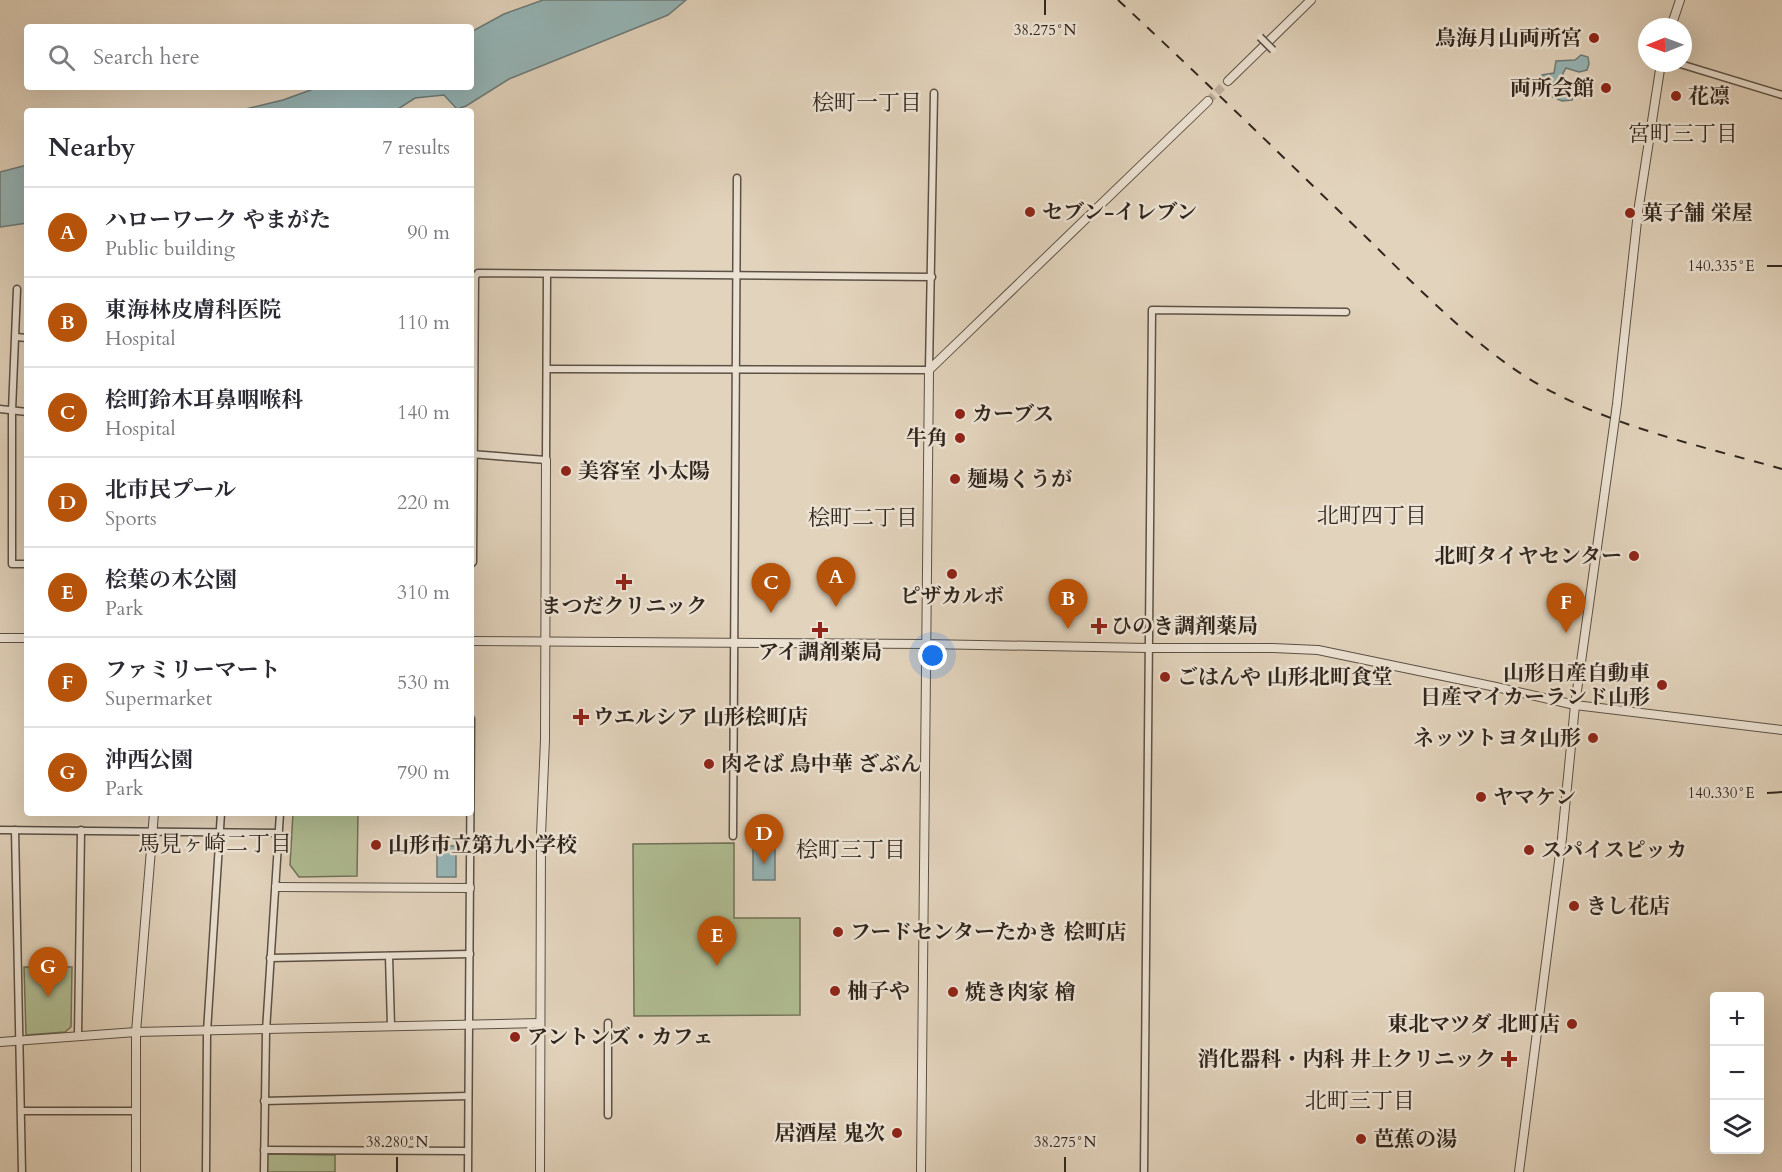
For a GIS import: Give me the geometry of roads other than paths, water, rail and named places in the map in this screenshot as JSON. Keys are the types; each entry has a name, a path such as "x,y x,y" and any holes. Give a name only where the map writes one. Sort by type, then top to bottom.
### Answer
{"street":[{"path":"1228,81 1311,0"},
{"path":"1674,18 1680,0"},
{"path":"1260,37 1273,50"},
{"path":"1692,68 1782,95"},
{"path":"1519,1172 1562,838 1575,705 1617,404 1638,212 1660,72"},
{"path":"921,1172 934,93"},
{"path":"547,369 929,370 1208,101"},
{"path":"733,836 737,178"},
{"path":"474,329 475,277 478,273 932,278"},
{"path":"540,1172 541,835 546,642 547,274"},
{"path":"17,289 12,411 12,564 24,564"},
{"path":"1144,1172 1152,310 1346,312"},
{"path":"16,337 24,338"},
{"path":"0,409 24,412"},
{"path":"474,454 546,460"},
{"path":"0,638 24,638"},
{"path":"474,641 926,644 1318,650 1575,705 1782,730"},
{"path":"136,1172 136,1032 154,816"},
{"path":"206,1172 207,1032 221,816"},
{"path":"264,1172 266,1031 280,816"},
{"path":"468,1172 470,816"},
{"path":"0,830 279,833"},
{"path":"78,1036 81,830"},
{"path":"15,831 22,1172"},
{"path":"276,887 470,888"},
{"path":"270,958 470,954"},
{"path":"389,956 391,1026"},
{"path":"0,1042 136,1032 266,1031 540,1023"},
{"path":"608,1023 608,1115"},
{"path":"264,1101 468,1096"},
{"path":"22,1111 136,1111"},
{"path":"264,1150 468,1151"}],"water":[{"path":"543,0 686,0 668,15 509,79 460,108 456,108 444,95 415,98 400,108 250,108 311,90 474,90 474,30 504,14"},
{"path":"1581,55 1588,57 1587,70 1579,72 1566,68 1563,73 1563,78 1576,83 1576,93 1572,100 1562,101 1543,93 1542,75 1554,73 1556,61 1575,60"},
{"path":"24,166 24,223 0,227 0,172"},
{"path":"437,846 456,846 456,877 437,877"},
{"path":"753,848 775,848 775,880 753,880"}],"tunnel":[{"path":"1208,101 1228,81"}],"railway":[{"path":"1118,0 1428,298 1473,338 1519,373 1571,401 1630,425 1782,469"}],"place":[{"name":"鳥海月山両所宮","path":"1594,38"},
{"name":"両所会館","path":"1606,88"},
{"name":"花凛","path":"1676,96"},
{"name":"セブン-イレブン","path":"1030,212"},
{"name":"菓子舗 栄屋","path":"1630,213"},
{"name":"カーブス","path":"960,414"},
{"name":"牛角","path":"960,438"},
{"name":"美容室 小太陽","path":"566,471"},
{"name":"麺場くうが","path":"955,479"},
{"name":"北町タイヤセンター","path":"1634,556"},
{"name":"ピザカルボ","path":"952,574"},
{"name":"まつだクリニック","path":"624,582"},
{"name":"ハローワーク やまがた","path":"836,607"},
{"name":"桧町鈴木耳鼻咽喉科","path":"771,613"},
{"name":"ひのき調剤薬局","path":"1099,626"},
{"name":"東海林皮膚科医院","path":"1068,629"},
{"name":"アイ調剤薬局","path":"820,630"},
{"name":"ファミリーマート","path":"1566,633"},
{"name":"ごはんや 山形北町食堂","path":"1165,677"},
{"name":"山形日産自動車 日産マイカーランド山形","path":"1662,685"},
{"name":"ウエルシア 山形桧町店","path":"581,717"},
{"name":"ネッツトヨタ山形","path":"1593,738"},
{"name":"肉そば 鳥中華 ざぶん","path":"709,764"},
{"name":"ヤマケン","path":"1481,797"},
{"name":"山形市立第九小学校","path":"376,845"},
{"name":"スパイスピッカ","path":"1529,850"},
{"name":"北市民プール","path":"764,864"},
{"name":"きし花店","path":"1574,906"},
{"name":"フードセンターたかき 桧町店","path":"838,932"},
{"name":"桧葉の木公園","path":"717,966"},
{"name":"柚子や","path":"835,991"},
{"name":"焼き肉家 檜","path":"953,992"},
{"name":"沖西公園","path":"48,997"},
{"name":"東北マツダ 北町店","path":"1572,1024"},
{"name":"アントンズ・カフェ","path":"515,1037"},
{"name":"消化器科・内科 井上クリニック","path":"1509,1059"},
{"name":"居酒屋 鬼次","path":"897,1133"},
{"name":"芭蕉の湯","path":"1361,1139"}],"district":[{"name":"桧町一丁目","path":"867,102"},
{"name":"宮町三丁目","path":"1683,133"},
{"name":"北町四丁目","path":"1372,515"},
{"name":"桧町二丁目","path":"863,517"},
{"name":"馬見ヶ崎二丁目","path":"215,843"},
{"name":"桧町三丁目","path":"851,849"},
{"name":"北町三丁目","path":"1360,1100"}]}
